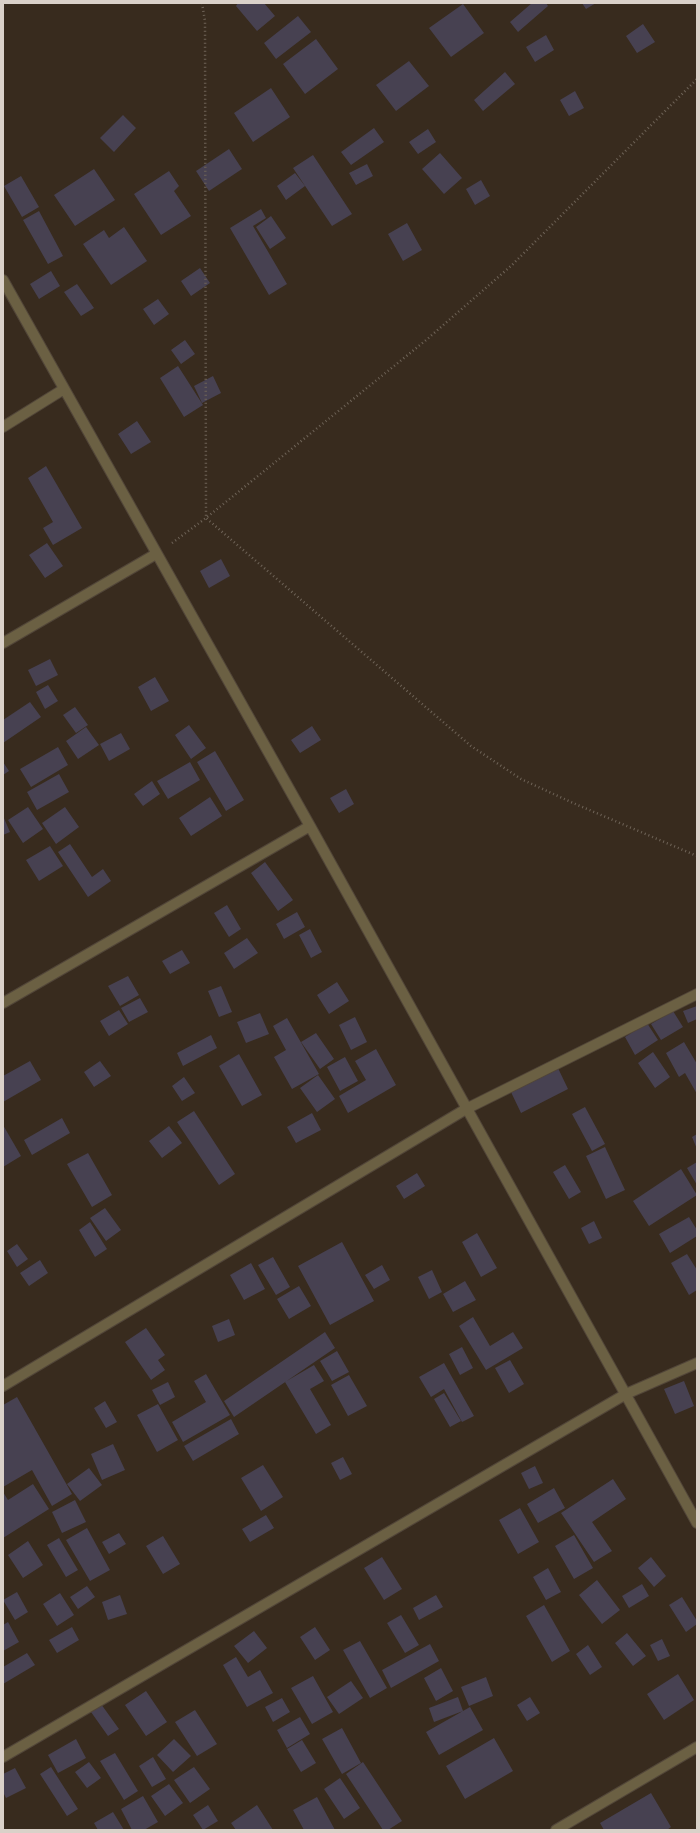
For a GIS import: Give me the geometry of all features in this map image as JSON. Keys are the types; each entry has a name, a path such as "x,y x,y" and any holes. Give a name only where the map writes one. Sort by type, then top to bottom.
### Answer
{"street":[{"path":"3,280 310,826 697,1523"},
{"path":"3,427 64,390"},
{"path":"3,643 156,554"},
{"path":"3,1003 310,826"},
{"path":"3,1386 466,1109 697,994"},
{"path":"3,1757 626,1394 697,1363"},
{"path":"556,1830 697,1748"}],"path":[{"path":"202,3 205,21 206,518 471,746 521,779 697,856"},
{"path":"156,554 206,518 425,341 506,270 697,79"}],"building":[{"path":"238,3 264,3 275,16 257,31 236,6"},
{"path":"532,3 546,3 548,6 518,32 510,22"},
{"path":"582,3 596,3 586,9"},
{"path":"463,4 484,33 451,57 429,28"},
{"path":"298,16 311,32 276,59 264,43"},
{"path":"643,24 655,42 637,53 626,36"},
{"path":"546,35 554,50 535,62 526,47"},
{"path":"316,39 338,69 305,94 283,64"},
{"path":"409,61 429,86 396,111 376,85"},
{"path":"505,72 515,84 483,111 474,100"},
{"path":"271,88 290,117 253,142 234,113"},
{"path":"575,91 584,108 569,116 560,100"},
{"path":"123,115 136,128 114,152 100,138"},
{"path":"374,128 384,142 351,165 341,152"},
{"path":"428,129 436,142 418,154 409,142"},
{"path":"229,149 242,169 209,191 196,171"},
{"path":"440,153 462,178 444,194 422,169"},
{"path":"313,155 352,214 332,226 293,168"},
{"path":"367,164 373,176 356,185 349,173"},
{"path":"94,169 115,200 75,226 54,195"},
{"path":"169,171 179,186 174,191 191,216 161,235 134,194"},
{"path":"295,173 305,186 286,200 277,186"},
{"path":"21,176 39,207 22,217 4,186"},
{"path":"481,180 490,196 475,205 466,189"},
{"path":"261,209 266,218 253,226 287,284 269,295 230,228"},
{"path":"39,211 63,256 48,264 23,220"},
{"path":"271,216 286,238 270,249 256,227"},
{"path":"407,223 422,250 403,261 388,234"},
{"path":"124,227 147,261 111,285 83,244 104,230 109,238"},
{"path":"200,268 210,283 191,296 181,281"},
{"path":"51,271 60,286 39,299 30,284"},
{"path":"77,284 94,308 81,316 64,292"},
{"path":"158,299 169,314 154,325 143,309"},
{"path":"185,340 195,354 181,364 171,350"},
{"path":"178,366 203,405 184,417 160,378"},
{"path":"213,376 221,393 202,403 194,386"},
{"path":"137,421 151,442 131,454 118,434"},
{"path":"46,466 82,528 53,545 43,528 53,522 28,478"},
{"path":"47,543 63,566 45,578 29,555"},
{"path":"221,559 230,576 209,588 200,571"},
{"path":"50,659 58,675 36,686 28,670"},
{"path":"155,677 169,701 151,711 138,687"},
{"path":"48,685 58,701 45,709 36,692"},
{"path":"30,702 41,717 3,743 3,720"},
{"path":"75,707 88,725 76,733 63,715"},
{"path":"189,725 206,748 191,759 175,735"},
{"path":"312,726 321,740 300,753 291,740"},
{"path":"86,727 99,745 78,759 66,741"},
{"path":"121,733 130,749 109,761 100,744"},
{"path":"58,747 68,765 31,787 20,769"},
{"path":"215,751 244,800 226,811 197,762"},
{"path":"3,762 9,771 3,775"},
{"path":"190,762 200,780 168,799 157,781"},
{"path":"59,774 69,792 37,810 27,792"},
{"path":"152,781 160,794 143,806 134,794"},
{"path":"346,789 354,804 339,813 330,798"},
{"path":"210,797 222,816 191,836 179,818"},
{"path":"28,807 43,829 23,843 8,820"},
{"path":"65,807 79,827 56,844 42,823"},
{"path":"3,816 10,832 3,835"},
{"path":"70,844 92,877 103,869 111,881 88,897 58,852"},
{"path":"50,846 63,866 39,881 26,860"},
{"path":"265,862 293,900 278,911 251,873"},
{"path":"227,905 241,929 229,937 214,913"},
{"path":"297,912 305,927 284,939 276,924"},
{"path":"310,929 322,952 311,958 299,935"},
{"path":"247,938 258,953 234,969 224,953"},
{"path":"182,950 190,963 170,974 162,961"},
{"path":"128,976 139,995 120,1006 108,986"},
{"path":"337,982 349,1001 329,1014 317,995"},
{"path":"221,986 232,1012 219,1017 208,991"},
{"path":"140,998 148,1012 129,1022 121,1008"},
{"path":"697,1006 697,1019 688,1023 683,1011"},
{"path":"119,1010 128,1024 109,1036 100,1021"},
{"path":"673,1011 683,1027 661,1040 651,1024"},
{"path":"260,1013 269,1034 246,1043 237,1022"},
{"path":"355,1017 367,1042 351,1050 339,1025"},
{"path":"287,1018 319,1074 292,1089 274,1057 286,1050 273,1026"},
{"path":"647,1023 658,1040 635,1055 625,1037"},
{"path":"316,1033 334,1059 320,1069 301,1042"},
{"path":"211,1035 217,1048 183,1066 177,1053"},
{"path":"684,1042 697,1064 697,1094 685,1073 679,1077 666,1053"},
{"path":"376,1049 396,1085 348,1113 339,1096 366,1080 355,1061"},
{"path":"653,1052 670,1077 655,1088 638,1063"},
{"path":"239,1054 262,1095 242,1106 219,1066"},
{"path":"345,1057 358,1081 340,1091 327,1067"},
{"path":"30,1061 41,1080 3,1102 3,1076"},
{"path":"100,1061 111,1076 94,1087 84,1072"},
{"path":"557,1066 568,1089 521,1113 510,1090"},
{"path":"318,1075 335,1099 317,1112 300,1088"},
{"path":"184,1077 195,1093 182,1101 172,1086"},
{"path":"585,1107 605,1144 592,1151 572,1114"},
{"path":"194,1111 235,1174 219,1185 177,1122"},
{"path":"312,1113 321,1130 296,1143 287,1127"},
{"path":"62,1118 70,1133 32,1155 24,1140"},
{"path":"3,1125 21,1156 3,1167"},
{"path":"169,1126 182,1143 162,1158 149,1141"},
{"path":"697,1134 697,1149 692,1137"},
{"path":"605,1147 625,1190 606,1199 586,1156"},
{"path":"88,1153 112,1195 92,1207 67,1164"},
{"path":"697,1162 697,1185 687,1168"},
{"path":"565,1165 581,1192 569,1199 553,1172"},
{"path":"681,1169 697,1195 649,1226 633,1201"},
{"path":"417,1173 425,1186 404,1199 396,1186"},
{"path":"105,1208 121,1230 106,1241 90,1218"},
{"path":"689,1217 697,1230 697,1236 670,1253 659,1234"},
{"path":"594,1221 602,1238 589,1244 581,1228"},
{"path":"90,1222 107,1249 95,1257 79,1230"},
{"path":"477,1233 497,1268 481,1277 462,1242"},
{"path":"342,1242 374,1301 330,1325 298,1266"},
{"path":"17,1244 28,1259 17,1267 7,1251"},
{"path":"687,1254 697,1270 697,1290 689,1295 671,1263"},
{"path":"273,1257 290,1287 276,1295 258,1265"},
{"path":"40,1260 48,1273 29,1286 20,1273"},
{"path":"251,1263 265,1289 244,1300 230,1275"},
{"path":"382,1265 390,1280 374,1289 365,1275"},
{"path":"432,1270 442,1292 429,1299 418,1277"},
{"path":"465,1281 476,1300 453,1312 443,1294"},
{"path":"299,1286 311,1306 289,1319 277,1299"},
{"path":"473,1317 490,1346 513,1332 523,1348 486,1370 459,1326"},
{"path":"229,1319 235,1335 218,1342 212,1326"},
{"path":"146,1328 165,1355 158,1360 165,1370 151,1380 125,1342"},
{"path":"325,1332 335,1348 234,1417 224,1401"},
{"path":"462,1347 473,1368 460,1375 449,1354"},
{"path":"337,1351 349,1372 332,1381 320,1361"},
{"path":"510,1360 524,1384 509,1393 495,1368"},
{"path":"444,1363 474,1416 462,1422 444,1389 431,1397 419,1377"},
{"path":"314,1365 324,1381 310,1389 331,1425 316,1434 285,1382"},
{"path":"206,1374 230,1415 183,1442 172,1422 206,1402 194,1381"},
{"path":"349,1375 367,1406 348,1416 331,1385"},
{"path":"684,1381 694,1406 675,1414 664,1389"},
{"path":"168,1382 175,1397 160,1405 152,1390"},
{"path":"444,1393 461,1421 450,1427 434,1399"},
{"path":"17,1397 72,1494 52,1506 32,1470 3,1487 3,1405"},
{"path":"105,1401 117,1422 106,1428 94,1408"},
{"path":"158,1404 178,1440 157,1452 137,1415"},
{"path":"231,1419 239,1434 193,1461 184,1446"},
{"path":"113,1444 125,1470 102,1480 91,1454"},
{"path":"343,1457 352,1474 340,1480 331,1463"},
{"path":"263,1465 283,1497 261,1511 241,1478"},
{"path":"535,1466 543,1483 529,1489 521,1473"},
{"path":"89,1468 102,1485 80,1501 67,1484"},
{"path":"613,1479 626,1499 592,1522 612,1551 594,1562 561,1513"},
{"path":"33,1484 49,1509 3,1538 3,1492 8,1500"},
{"path":"554,1488 565,1508 538,1523 527,1504"},
{"path":"75,1500 86,1522 62,1533 52,1512"},
{"path":"520,1508 539,1542 518,1554 499,1520"},
{"path":"266,1515 274,1528 250,1542 242,1529"},
{"path":"87,1528 110,1570 90,1581 66,1540"},
{"path":"119,1533 126,1544 109,1554 102,1542"},
{"path":"574,1535 593,1568 574,1579 555,1546"},
{"path":"163,1536 180,1564 163,1574 146,1546"},
{"path":"59,1538 78,1570 66,1577 47,1545"},
{"path":"28,1541 43,1565 23,1578 8,1555"},
{"path":"382,1557 402,1589 384,1600 364,1568"},
{"path":"651,1557 666,1576 654,1587 638,1568"},
{"path":"548,1568 561,1592 546,1600 533,1577"},
{"path":"597,1580 620,1610 602,1624 579,1595"},
{"path":"642,1584 649,1596 629,1608 622,1596"},
{"path":"87,1586 95,1597 78,1609 70,1597"},
{"path":"17,1592 28,1612 15,1620 3,1600"},
{"path":"60,1593 74,1615 57,1626 43,1604"},
{"path":"120,1595 127,1614 108,1620 102,1602"},
{"path":"436,1595 443,1607 419,1620 413,1608"},
{"path":"682,1597 697,1621 697,1624 686,1632 669,1605"},
{"path":"544,1605 570,1651 552,1662 526,1616"},
{"path":"401,1615 419,1645 405,1653 387,1623"},
{"path":"8,1622 19,1642 3,1651 3,1625"},
{"path":"72,1627 79,1640 57,1653 49,1640"},
{"path":"315,1627 330,1650 315,1660 300,1637"},
{"path":"254,1631 267,1648 248,1663 234,1646"},
{"path":"627,1633 646,1656 633,1666 615,1643"},
{"path":"662,1639 670,1656 658,1661 650,1645"},
{"path":"360,1641 387,1688 370,1698 343,1650"},
{"path":"430,1644 439,1661 391,1688 382,1670"},
{"path":"588,1645 602,1667 590,1675 576,1654"},
{"path":"27,1653 35,1665 3,1684 3,1667"},
{"path":"236,1657 248,1677 260,1670 273,1693 247,1707 223,1665"},
{"path":"441,1668 453,1691 436,1701 424,1678"},
{"path":"678,1674 694,1700 664,1720 647,1694"},
{"path":"313,1676 333,1712 312,1724 291,1688"},
{"path":"486,1677 493,1696 469,1706 461,1687"},
{"path":"351,1681 363,1698 339,1714 327,1697"},
{"path":"146,1691 167,1722 146,1736 125,1705"},
{"path":"458,1697 463,1711 434,1722 429,1708"},
{"path":"530,1697 540,1713 527,1721 517,1705"},
{"path":"282,1698 290,1712 273,1722 265,1707"},
{"path":"101,1704 119,1729 108,1736 91,1712"},
{"path":"470,1707 483,1730 439,1755 426,1732"},
{"path":"195,1710 217,1744 197,1756 175,1722"},
{"path":"300,1717 310,1734 287,1748 277,1730"},
{"path":"342,1728 361,1763 342,1774 322,1739"},
{"path":"494,1738 513,1771 465,1799 446,1766"},
{"path":"76,1739 86,1758 58,1773 48,1755"},
{"path":"174,1739 191,1756 173,1772 157,1755"},
{"path":"302,1740 316,1763 301,1772 287,1749"},
{"path":"115,1753 138,1791 124,1800 100,1761"},
{"path":"153,1757 166,1779 152,1787 139,1766"},
{"path":"89,1762 101,1778 87,1788 75,1772"},
{"path":"363,1762 402,1821 388,1830 383,1830 346,1774"},
{"path":"51,1767 78,1809 67,1816 40,1774"},
{"path":"194,1767 210,1789 190,1803 174,1780"},
{"path":"15,1768 26,1788 6,1798 3,1792 3,1774"},
{"path":"340,1778 360,1808 344,1819 324,1789"},
{"path":"169,1784 183,1803 165,1816 151,1796"},
{"path":"651,1793 671,1827 667,1830 604,1830 600,1823"},
{"path":"143,1796 158,1822 144,1830 132,1830 121,1809"},
{"path":"317,1797 335,1830 304,1830 293,1810"},
{"path":"208,1805 218,1821 203,1830 193,1815"},
{"path":"257,1805 273,1830 236,1830 231,1823"},
{"path":"113,1812 124,1830 98,1830 94,1823"}]}
